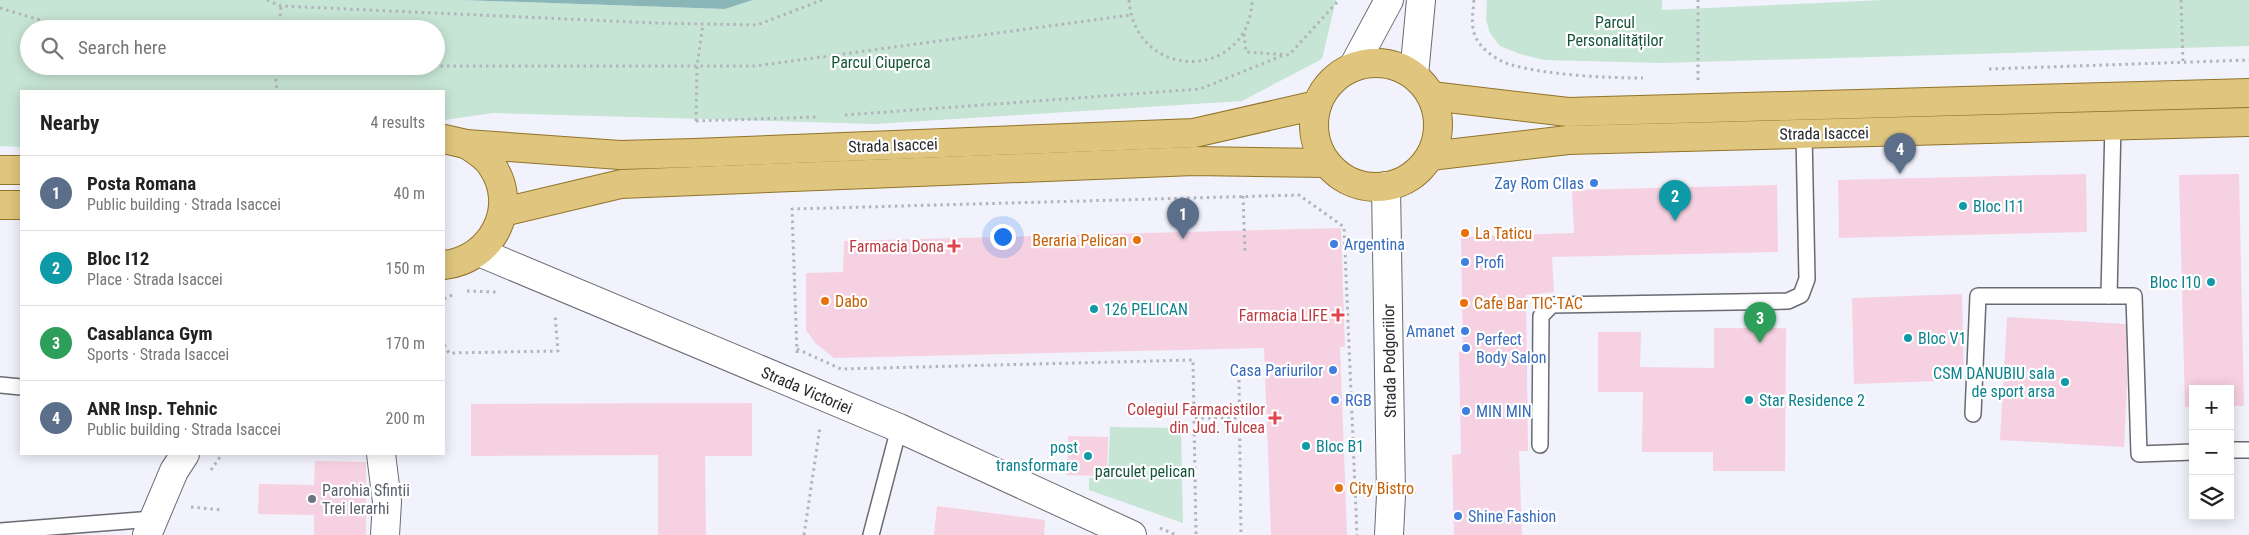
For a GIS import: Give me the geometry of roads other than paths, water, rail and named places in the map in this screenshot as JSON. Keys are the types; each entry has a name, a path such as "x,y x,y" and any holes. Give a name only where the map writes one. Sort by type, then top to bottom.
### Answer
{"main road":[{"path":"1373,62 1395,65 1414,75 1424,84 1431,96 1438,116 1438,136 1430,156 1420,169 1409,178 1386,186 1374,187 1356,184 1339,176 1326,163 1318,150 1314,135 1313,120 1316,105 1325,89 1337,76 1353,67 1373,62"},
{"name":"Strada Isaccei","path":"1431,96 1568,112 2249,93"},
{"name":"Strada Isaccei","path":"455,141 620,155 1194,133 1316,105"},
{"name":"Strada Isaccei","path":"1430,156 1568,140 2113,124 2249,122"},
{"name":"Strada Isaccei","path":"445,265 467,260 479,252 498,227 503,212 503,195 496,172 480,153 455,141"},
{"name":"Strada Isaccei","path":"503,212 621,184 1194,161 1326,163"},
{"path":"0,170 20,170"},
{"path":"0,204 20,205"}],"street":[{"path":"1353,67 1389,0"},
{"path":"1414,75 1421,0"},
{"name":"Strada Podgoriilor","path":"1386,186 1391,495 1389,535"},
{"name":"Strada Victoriei","path":"479,252 899,428 1132,535"},
{"path":"150,527 174,471 183,455"},
{"path":"381,455 387,502 385,535"}],"lane":[{"path":"2109,296 2113,124"},
{"path":"1540,445 1541,316 1552,305 1788,301 1801,295 1807,279 1804,134"},
{"path":"1973,414 1978,296 2134,296 2140,454 2189,452"},
{"path":"0,385 20,387"},
{"path":"871,535 899,428"},
{"path":"2234,450 2249,450"},
{"path":"0,531 150,527"}],"place":[{"name":"ANR Insp. Tehnic","path":"1900,174"},
{"name":"Zay Rom Cllas","path":"1594,183"},
{"name":"Bloc I11","path":"1963,206"},
{"name":"Bloc I12","path":"1675,221"},
{"name":"La Taticu","path":"1465,233"},
{"name":"Posta Romana","path":"1183,239"},
{"name":"Beraria Pelican","path":"1137,240"},
{"name":"Argentina","path":"1334,244"},
{"name":"Farmacia Dona","path":"954,246"},
{"name":"Profi","path":"1465,262"},
{"name":"Bloc I10","path":"2211,282"},
{"name":"Dabo","path":"825,301"},
{"name":"Cafe Bar TIC-TAC","path":"1464,303"},
{"name":"126 PELICAN","path":"1094,309"},
{"name":"Farmacia LIFE","path":"1338,315"},
{"name":"Amanet","path":"1465,331"},
{"name":"Bloc V1","path":"1908,338"},
{"name":"Casablanca Gym","path":"1760,343"},
{"name":"Perfect Body Salon","path":"1466,348"},
{"name":"Casa Pariurilor","path":"1333,370"},
{"name":"CSM DANUBIU sala de sport arsa","path":"2065,382"},
{"name":"RGB","path":"1335,400"},
{"name":"Star Residence 2","path":"1749,400"},
{"name":"MIN MIN","path":"1466,411"},
{"name":"Colegiul Farmacistilor din Jud. Tulcea","path":"1275,418"},
{"name":"Bloc B1","path":"1306,446"},
{"name":"post transformare","path":"1088,456"},
{"name":"City Bistro","path":"1339,488"},
{"name":"Parohia Sfintii Trei Ierarhi","path":"312,499"},
{"name":"Shine Fashion","path":"1458,516"}],"park label":[{"name":"Parcul Personalităților","path":"1615,31"},
{"name":"Parcul Ciuperca","path":"881,62"},
{"name":"parculet pelican","path":"1145,471"}]}
